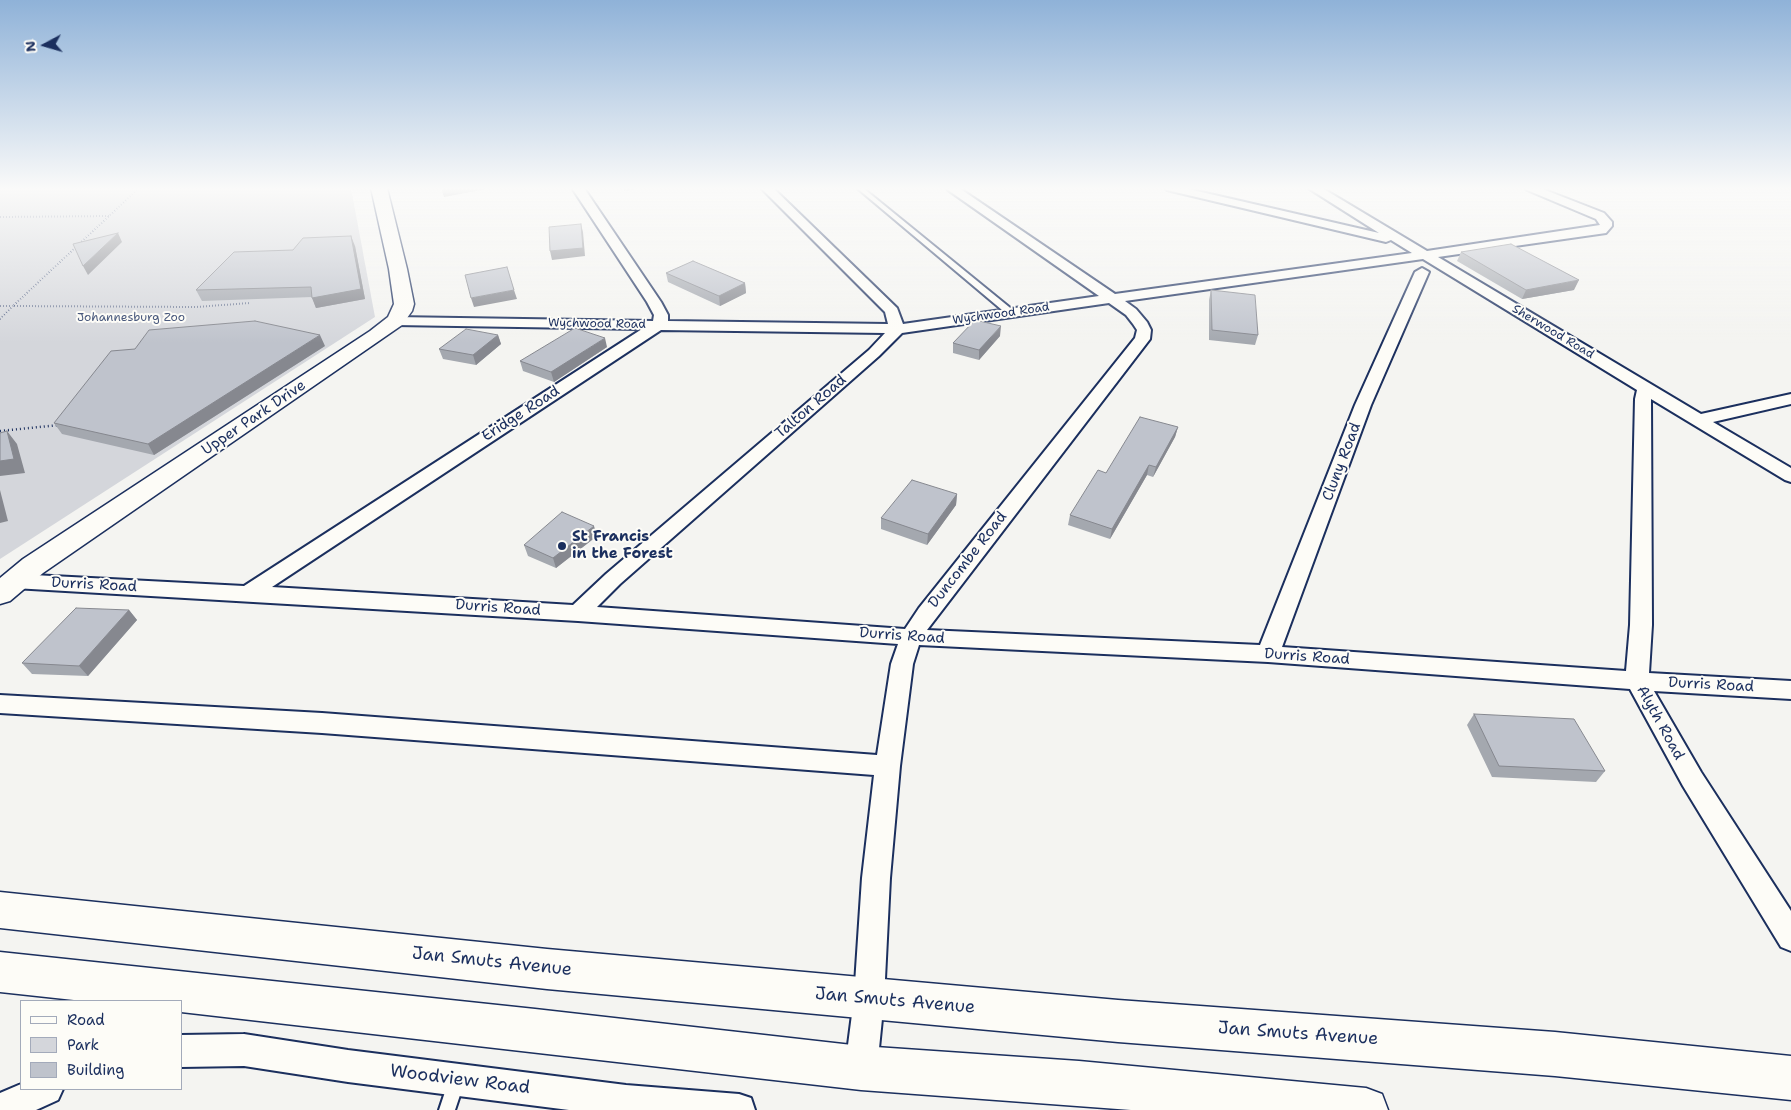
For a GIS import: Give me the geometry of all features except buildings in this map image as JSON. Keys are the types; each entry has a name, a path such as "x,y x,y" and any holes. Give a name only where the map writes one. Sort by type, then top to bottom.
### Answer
{"main road":[{"path":"391,240 404,304 402,311 395,321"},
{"name":"Upper Park Drive","path":"7,587 67,543 377,335 395,321"},
{"name":"Jan Smuts Avenue","path":"0,910 537,968 1138,1022 1555,1054 1791,1078"},
{"path":"0,972 525,1029 861,1068 1079,1083 1366,1110"}],"street":[{"path":"613,240 654,302 661,315 660,324"},
{"path":"820,240 892,311 897,329"},
{"name":"Duncombe Road","path":"861,1068 869,999 876,878 888,766 902,664 911,637 932,605 1142,339 1144,330 1131,312 1027,240"},
{"path":"1393,240 1402,242"},
{"name":"Sherwood Road","path":"1398,240 1425,254 1791,476"},
{"name":"Wychwood Road","path":"395,321 897,329 1530,240"},
{"name":"Cluny Road","path":"1268,654 1364,406 1422,272"},
{"name":"Eridge Road","path":"248,593 660,324"},
{"name":"Talton Road","path":"578,613 620,573 859,366 892,336 897,329"},
{"name":"Alyth Road","path":"1646,388 1643,400 1642,625 1637,681 1692,779 1791,937"},
{"path":"1697,420 1791,399"},
{"name":"Durris Road","path":"7,587 248,593 578,613 911,637 1268,654 1637,681 1791,690"},
{"path":"0,704 322,723 888,766"},
{"name":"Woodview Road","path":"182,1051 244,1050 626,1100 739,1110"},
{"path":"0,1109 45,1090"}],"lane":[{"path":"923,240 1011,313"},
{"path":"447,1110 457,1079"}],"path":[{"path":"0,319 84,240"},
{"path":"0,306 196,306 250,303"},
{"path":"0,431 67,424"}],"green space":[{"name":"Johannesburg Zoo","path":"0,240 361,240 375,317 0,559"}],"place":[{"name":"St Francis in the Forest","path":"562,546"}]}
